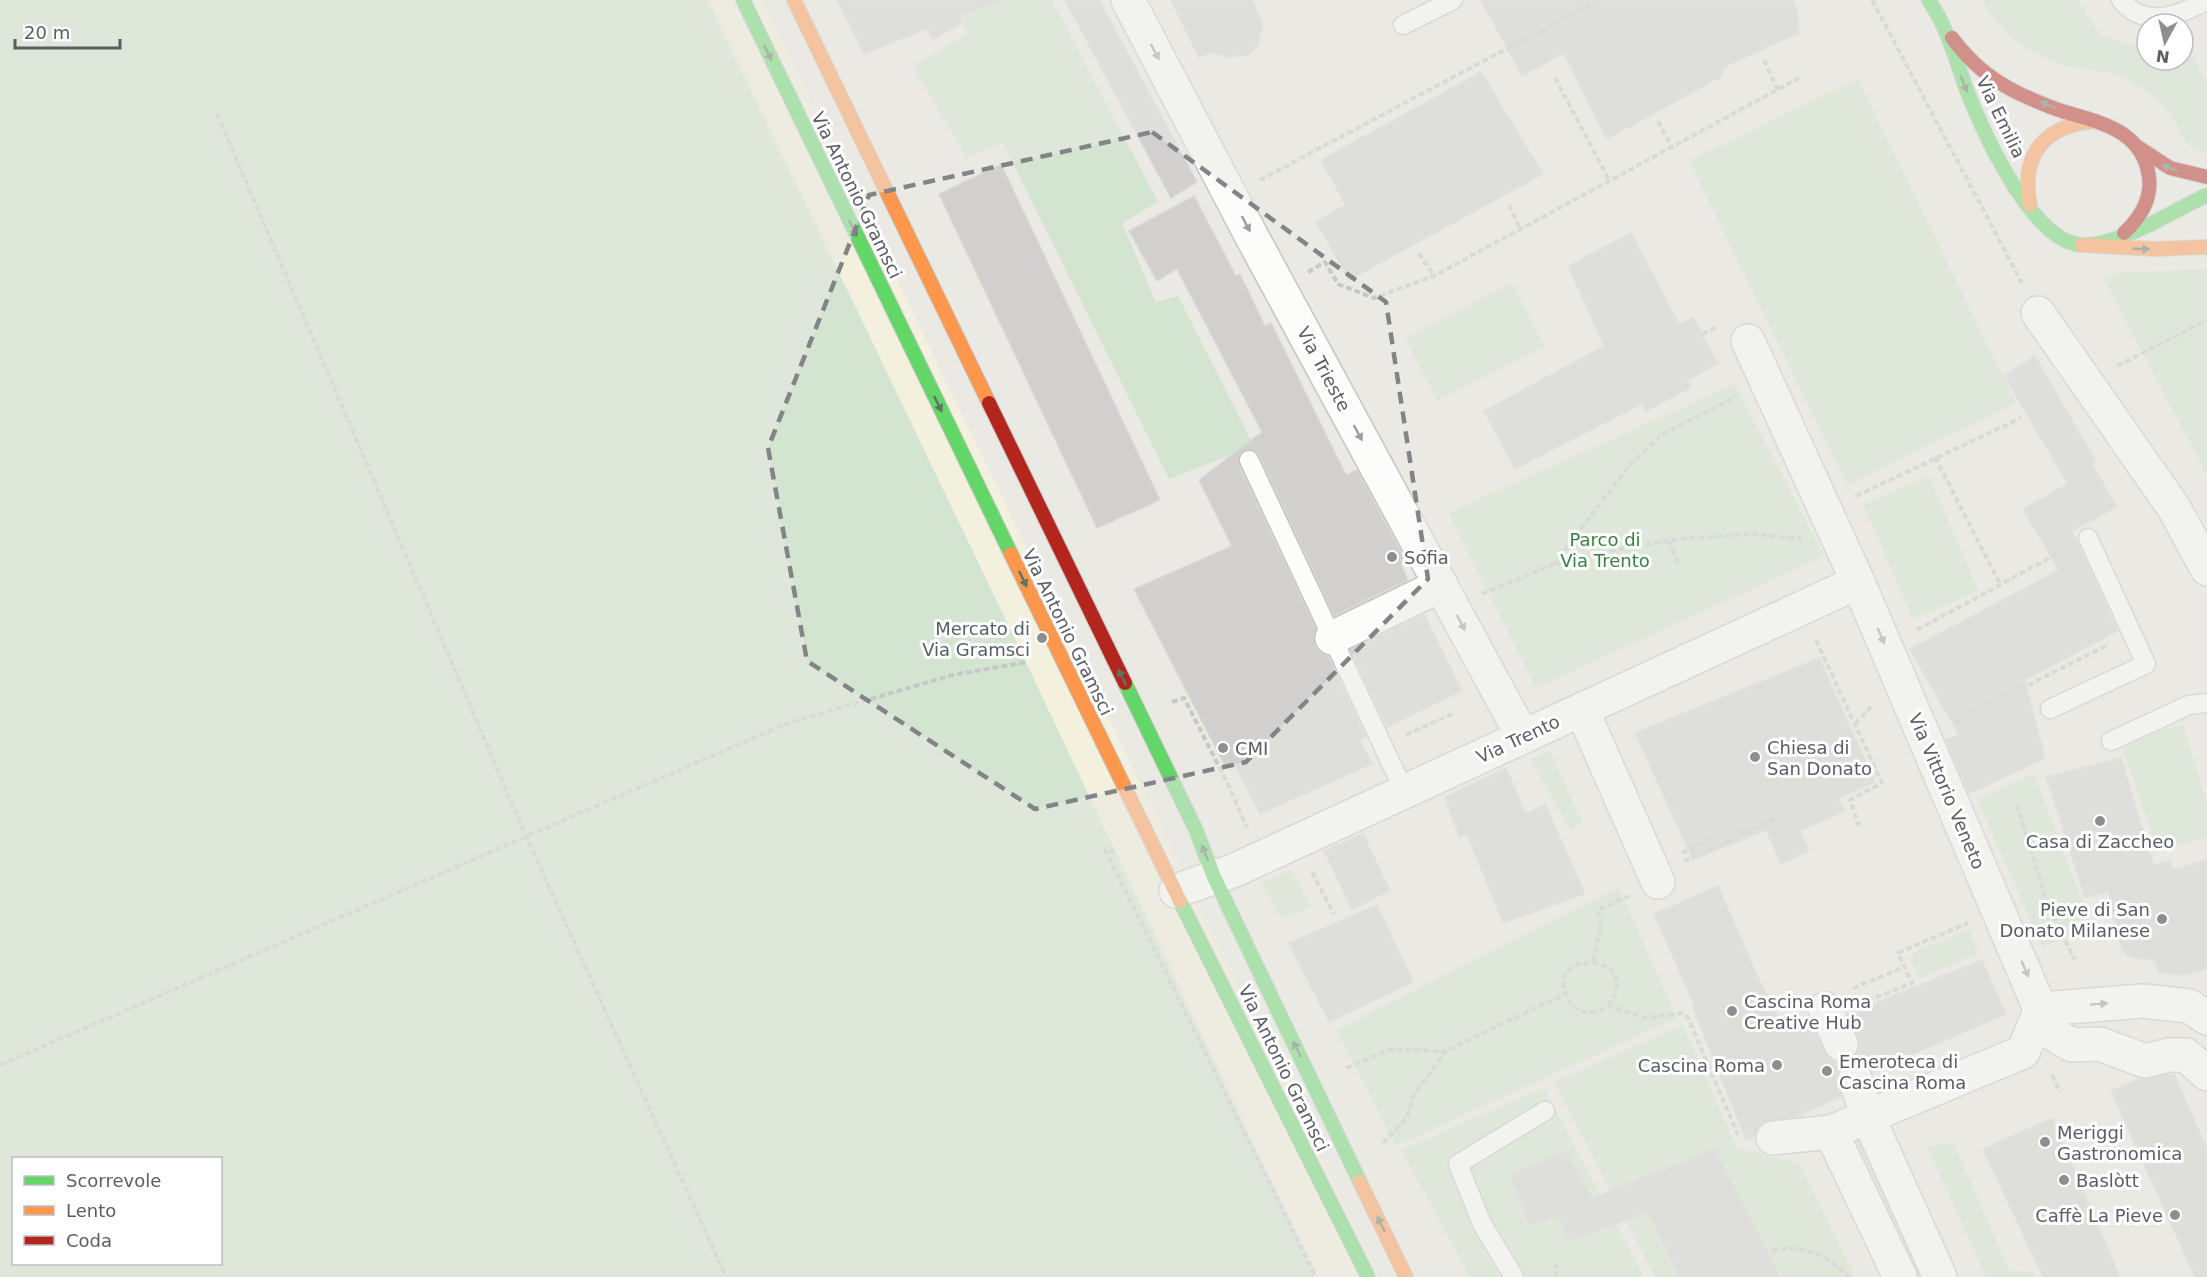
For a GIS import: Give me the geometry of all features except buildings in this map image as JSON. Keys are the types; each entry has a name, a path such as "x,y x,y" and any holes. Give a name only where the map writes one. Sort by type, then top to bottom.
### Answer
{"main road":[{"name":"Via Antonio Gramsci","path":"742,0 828,163 1176,891 1368,1277"},
{"name":"Via Antonio Gramsci","path":"794,0 860,148 1196,830 1214,877 1407,1277"},
{"name":"Via Emilia","path":"1929,0 1945,29 1976,112 1996,154 2035,216 2054,235 2082,245"},
{"name":"Via Emilia","path":"1945,29 1975,66 1988,75 2046,105 2124,132 2149,158 2170,169 2207,177"},
{"name":"Via Emilia","path":"2035,216 2027,195 2026,176 2030,161 2039,145 2056,130 2070,124 2085,121 2103,123"},
{"name":"Via Emilia","path":"2115,239 2134,225 2149,195 2149,172 2138,147"},
{"path":"2082,245 2115,239 2207,195"},
{"path":"2082,245 2155,249 2207,247"}],"street":[{"name":"Via Trieste","path":"1128,0 1232,199 1523,737"},
{"path":"2038,313 2174,508 2207,569"},
{"name":"Via Vittorio Veneto","path":"1748,341 1858,582 1963,860 2041,1009 2050,1032 2072,1045 2100,1044 2145,1061 2169,1055 2186,1055 2207,1074"},
{"name":"Via Trento","path":"1176,891 1235,870 1858,582"},
{"path":"1332,638 1441,585"},
{"path":"1582,710 1657,878"},
{"path":"1773,1138 1831,1132 2023,1052 2041,1009 2143,1001 2201,1004"},
{"path":"1841,1044 1843,1002"},
{"path":"1855,1079 1868,1117 1940,1277"},
{"path":"1831,1132 1900,1277"}],"lane":[{"path":"1403,25 1453,0"},
{"path":"2121,0 2131,12 2147,17 2166,17 2207,1"},
{"path":"1249,460 1404,791"},
{"path":"2050,709 2146,664 2088,538"},
{"path":"2111,741 2189,705 2206,703"},
{"path":"1514,1277 1482,1224 1458,1164 1545,1111"}],"path":[{"path":"1232,199 1279,170 1598,0"},
{"path":"1872,0 2038,313"},
{"path":"1764,60 1778,90"},
{"path":"1555,78 1609,180"},
{"path":"1280,288 1293,276 1306,274 1325,262 1338,284 1374,298 1434,276 1799,78"},
{"path":"217,114 526,836 726,1277"},
{"path":"1658,121 1672,147"},
{"path":"1509,205 1520,229"},
{"path":"1419,253 1434,276"},
{"path":"2087,382 2207,320"},
{"path":"1552,565 1630,465 1661,435 1723,402 1768,384"},
{"path":"1826,511 1935,456 2021,418"},
{"path":"1935,456 2000,584"},
{"path":"1473,597 1552,565 1620,549 1669,541 1754,534 1841,544"},
{"path":"1913,632 2088,538"},
{"path":"1669,541 1679,566"},
{"path":"1950,725 2131,633"},
{"path":"1814,635 1882,783 1850,800 1859,826"},
{"path":"0,1065 788,723 953,675 1033,661"},
{"path":"1163,706 1184,698 1229,786 1247,829"},
{"path":"1855,724 1877,701"},
{"path":"1410,734 1454,713"},
{"path":"2017,805 2048,905 2075,960"},
{"path":"1657,878 1776,818 1790,849"},
{"path":"1682,852 1738,828 1744,834"},
{"path":"1297,840 1334,914"},
{"path":"1125,852 1105,850 1316,1277"},
{"path":"1593,961 1601,925 1598,910 1626,897"},
{"path":"1843,1002 1912,983 1898,953 1971,921 1973,927"},
{"path":"1593,961 1601,963 1613,975 1616,992 1608,1006 1600,1011 1583,1012 1569,1002 1565,994 1564,986 1570,970 1577,965 1593,961"},
{"path":"1843,1002 1905,967"},
{"path":"1346,1068 1389,1050 1446,1051 1565,994"},
{"path":"1608,1006 1646,1018 1682,1013 1688,1018 1742,1145 1773,1138"},
{"path":"1383,1143 1407,1117 1414,1095 1446,1051"},
{"path":"1772,1251 1786,1247 1822,1255 1849,1277"},
{"path":"1556,1264 1556,1277"}],"highlighted area":[{"path":"1152,132 1386,302 1428,579 1246,762 1035,809 807,661 768,448 869,195"}],"shaded area":[{"name":"Mercato di Via Gramsci","path":"710,0 762,0 1378,1277 1319,1277"}],"green space":[{"path":"0,0 707,0 1017,643 1315,1277 0,1277"},
{"path":"951,0 1052,0 1158,202 1122,223 1156,302 1178,296 1254,446 1169,479 1003,143 967,158 912,66 967,34"},
{"path":"1982,0 2078,0 2101,35 2135,46 2135,72 2195,72 2195,61 2207,81 2207,152 2199,151 2187,144 2169,112 2143,89 2119,76 2076,68 2047,59 2021,44 1999,25"},
{"path":"1858,79 2016,403 1847,485 1689,161"},
{"path":"2207,269 2207,475 2104,280 2117,273"},
{"path":"1512,283 1545,346 1437,401 1405,338"},
{"name":"Parco di Via Trento","path":"1735,384 1824,556 1536,688 1448,513"},
{"path":"1929,476 1979,591 1913,619 1863,505"},
{"path":"2183,724 2207,802 2207,838 2158,851 2120,742"},
{"path":"1550,751 1582,822 1570,830 1531,760"},
{"path":"2034,774 2093,930 2042,947 1977,799"},
{"path":"1291,870 1311,907 1281,918 1261,884"},
{"path":"1619,887 1677,1018 1396,1146 1336,1030"},
{"path":"1969,929 1978,954 1920,978 1909,959 1915,952"},
{"path":"1683,1025 1737,1148 1800,1164 1855,1277 1655,1277 1554,1082"},
{"path":"1544,1088 1644,1277 1470,1277 1401,1150"},
{"path":"1866,1134 1932,1277 1908,1277 1846,1148"},
{"path":"1953,1142 2010,1271 2033,1272 2036,1277 1986,1277 1927,1147"}],"traffic: fast":[{"path":"743,0 1011,554"},
{"path":"1929,0 1941,21 1971,101 2001,164 2032,211 2049,229 2067,241 2085,245 2100,243 2148,226 2207,195"},
{"path":"1125,683 1196,830 1214,877 1360,1182"},
{"path":"1180,901 1368,1277"}],"traffic: slow":[{"path":"794,0 989,403"},
{"path":"2030,205 2029,171 2040,145 2063,129 2096,121"},
{"path":"2082,245 2155,249 2207,247"},
{"path":"1011,554 1180,901"},
{"path":"1360,1182 1406,1277"}],"traffic: jam":[{"path":"1952,38 1982,70 2008,88 2047,106 2093,120 2119,131 2139,149 2149,177 2149,193 2140,215 2124,233"},
{"path":"2138,147 2170,168 2207,177"},
{"path":"989,403 1125,683"}],"place":[{"name":"Sofia","path":"1392,557"},
{"name":"Mercato di Via Gramsci","path":"1042,638"},
{"name":"CMI","path":"1223,748"},
{"name":"Chiesa di San Donato","path":"1755,757"},
{"name":"Casa di Zaccheo","path":"2100,821"},
{"name":"Pieve di San Donato Milanese","path":"2162,919"},
{"name":"Cascina Roma Creative Hub","path":"1732,1011"},
{"name":"Cascina Roma","path":"1777,1065"},
{"name":"Emeroteca di Cascina Roma","path":"1827,1071"},
{"name":"Meriggi Gastronomica","path":"2045,1142"},
{"name":"Baslòtt","path":"2064,1180"},
{"name":"Caffè La Pieve","path":"2175,1215"}]}
